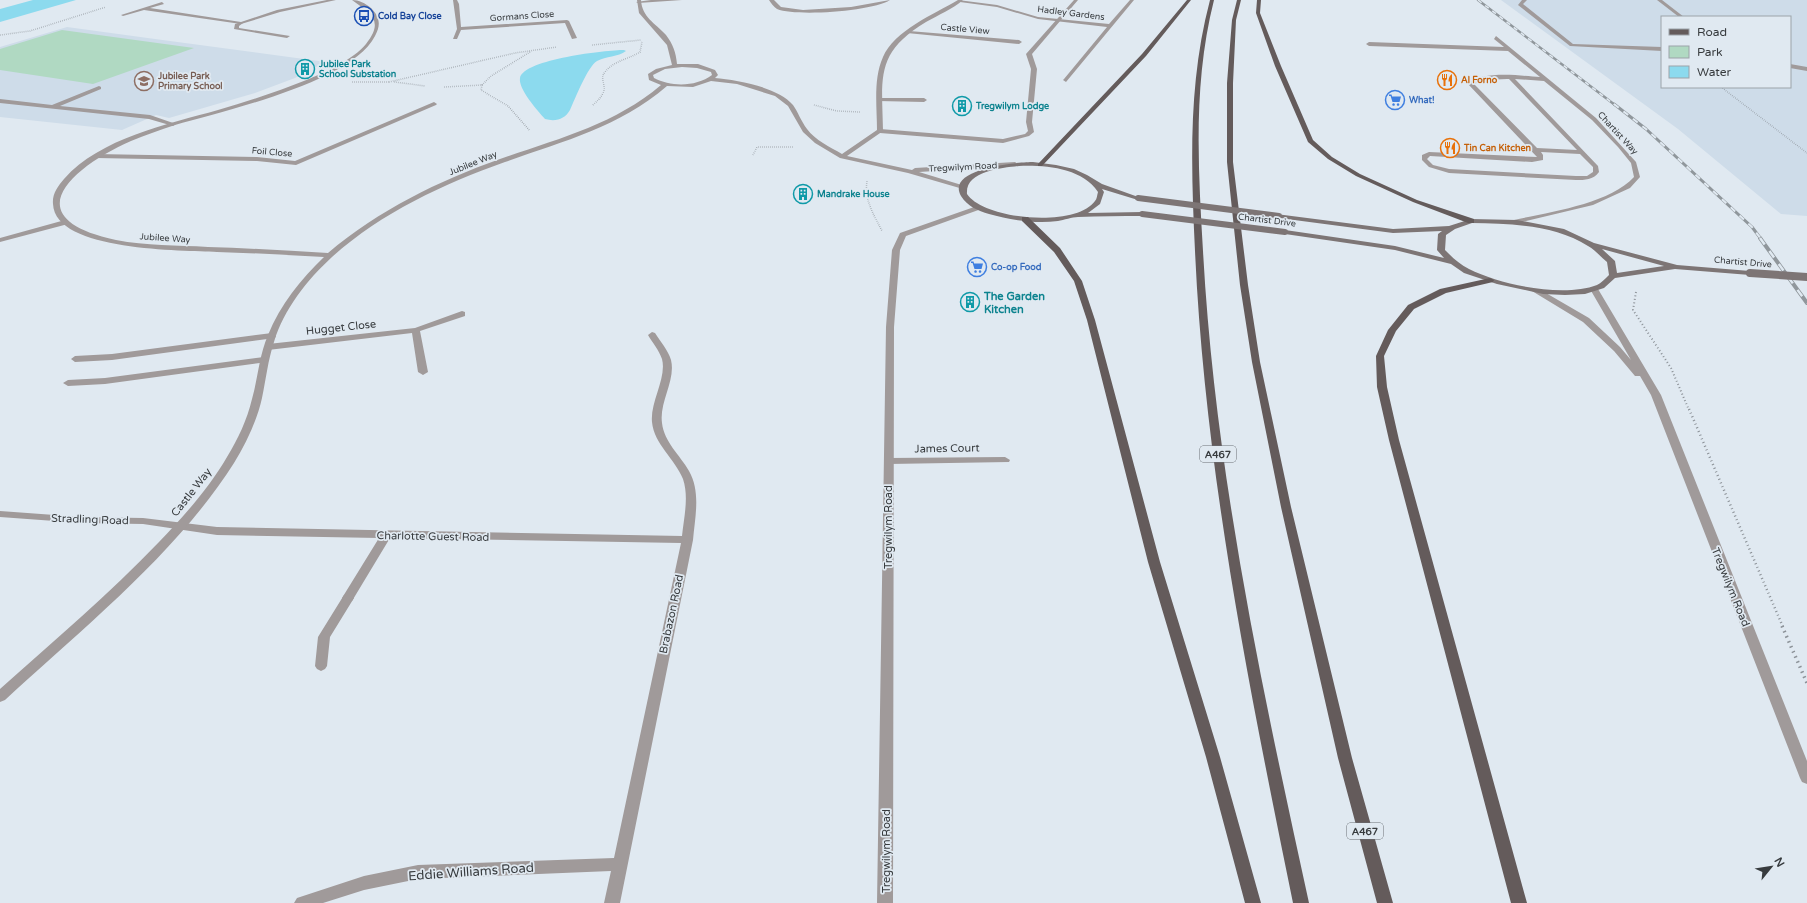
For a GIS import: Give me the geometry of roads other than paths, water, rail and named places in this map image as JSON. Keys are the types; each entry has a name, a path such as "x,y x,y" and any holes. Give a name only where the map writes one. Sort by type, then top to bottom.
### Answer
{"main road":[{"path":"1040,164 1144,55 1189,0"},
{"name":"A467","path":"1212,0 1207,16 1200,54 1194,134 1199,285 1208,381 1229,534 1270,759 1301,903"},
{"name":"A467","path":"1239,0 1234,20 1230,83 1230,162 1244,285 1256,362 1286,508 1345,758 1385,903"},
{"path":"1259,0 1258,13 1295,108 1310,141 1330,158 1358,175 1415,201 1471,222"},
{"name":"Chartist Drive","path":"1453,262 1395,248 1285,232 1142,214 1077,215 1055,219 1025,220 996,214 980,208 971,203 964,194 963,187 964,184 976,174 997,167 1017,164 1040,164 1066,169 1084,175 1095,183 1138,198 1393,231 1448,228 1471,222 1517,222 1561,231 1591,244 1677,267 1807,277"},
{"name":"Chartist Drive","path":"1077,215 1087,211 1099,202 1101,192 1095,183"},
{"path":"1025,220 1058,250 1078,281 1091,320 1154,562 1212,757 1253,903"},
{"name":"Chartist Drive","path":"1448,228 1442,234 1441,250 1453,262 1466,270 1490,280 1536,291 1572,292 1594,289 1611,280 1614,276 1677,267"},
{"name":"Chartist Drive","path":"1591,244 1611,261 1614,276"},
{"path":"1490,280 1444,291 1411,307 1392,330 1380,356 1382,387 1394,440 1519,903"}],"street":[{"path":"146,9 240,23 279,10 334,0"},
{"path":"0,240 65,222 56,210 56,196 64,182 78,169 96,156 136,138 173,124 243,105 288,89 325,74 352,58 362,51 374,37 378,24 373,13 368,8 354,0"},
{"path":"455,0 459,8 457,20 459,29 455,38"},
{"path":"675,66 673,53 668,41 643,15 639,1 680,0"},
{"path":"771,0 776,6 791,10 826,10 862,6 888,0"},
{"path":"880,131 880,100 884,62 890,50 909,32 960,0"},
{"name":"Hadley Gardens","path":"960,0 997,6 1026,16 1056,23 1111,26"},
{"path":"842,156 880,131 1003,141 1027,135 1031,132 1029,122 1034,69 1029,54 1076,0"},
{"name":"Hadley Gardens","path":"1066,80 1132,0"},
{"path":"1525,0 1520,4 1572,45 1661,49"},
{"path":"1659,0 1681,16"},
{"path":"123,15 162,3"},
{"path":"862,6 872,12"},
{"name":"Gormans Close","path":"459,29 567,21 574,38"},
{"path":"240,23 236,28 287,36"},
{"path":"1043,24 1056,23"},
{"name":"Castle View","path":"909,32 1019,42"},
{"name":"Chartist Way","path":"1496,38 1594,119 1634,163 1637,177 1628,187 1590,204 1517,222"},
{"path":"1369,44 1510,49"},
{"path":"675,66 698,66 708,68 713,71 714,75 711,79 691,85 665,85 656,83 651,79 650,75 655,71 675,66"},
{"path":"1791,66 1807,69"},
{"path":"1511,78 1596,167 1596,172 1593,176 1576,178 1448,171 1431,166 1424,159 1424,156 1435,154 1532,160 1541,159 1536,150 1472,84 1474,81 1483,78 1511,78 1546,79"},
{"name":"Tregwilym Road","path":"711,79 738,82 760,89 782,99 790,105 805,131 817,142 842,156 875,165 909,171 963,187"},
{"name":"Jubilee Way","path":"65,222 80,231 102,239 129,244 161,247 330,255 370,225 418,197 480,169 568,138 609,121 645,102 665,85"},
{"path":"52,107 99,88"},
{"path":"880,100 924,100"},
{"path":"0,101 150,117 173,124"},
{"name":"Foil Close","path":"96,156 257,158 296,163 434,104"},
{"path":"1536,150 1581,152"},
{"name":"Tregwilym Road","path":"909,171 1017,164"},
{"name":"Tregwilym Road","path":"885,903 890,327 896,250 903,235 980,208"},
{"name":"Castle Way","path":"0,697 120,587 180,526 206,495 229,463 246,430 256,402 264,360 279,319 294,297 330,255"},
{"name":"Tregwilym Road","path":"1594,289 1656,395 1807,778"},
{"name":"Tregwilym Road","path":"1536,291 1586,320 1617,349 1656,395"},
{"name":"Hugget Close","path":"268,347 416,330 462,314"},
{"path":"416,330 423,372"},
{"name":"Brabazon Road","path":"612,903 687,540 692,496 688,478 662,437 657,422 658,401 667,368 667,360 652,335"},
{"path":"75,359 112,357 272,336"},
{"path":"68,383 105,381 264,360"},
{"name":"James Court","path":"888,461 1005,460"},
{"name":"Stradling Road","path":"0,514 82,520 143,521 180,526"},
{"name":"Charlotte Guest Road","path":"180,526 216,531 687,540"},
{"path":"321,666 324,637 386,535"},
{"name":"Eddie Williams Road","path":"302,903 364,883 418,872 619,864"}],"water":[{"path":"33,0 76,0 0,22 0,9"},
{"path":"626,51 601,59 593,64 582,83 570,110 566,116 560,119 545,119 529,100 520,83 520,78 525,71 550,61 585,54"}],"railway":[{"path":"1478,0 1615,105"},
{"path":"1614,104 1646,129 1752,227 1761,239"},
{"path":"1760,238 1807,303"}],"place":[{"name":"Cold Bay Close","path":"364,16"},
{"name":"Jubilee Park School Substation","path":"305,69"},
{"name":"Al Forno","path":"1447,80"},
{"name":"Jubilee Park Primary School","path":"144,81"},
{"name":"What!","path":"1395,100"},
{"name":"Tregwilym Lodge","path":"962,106"},
{"name":"Tin Can Kitchen","path":"1450,148"},
{"name":"Mandrake House","path":"803,194"},
{"name":"Co-op Food","path":"977,267"},
{"name":"The Garden Kitchen","path":"970,302"}]}
